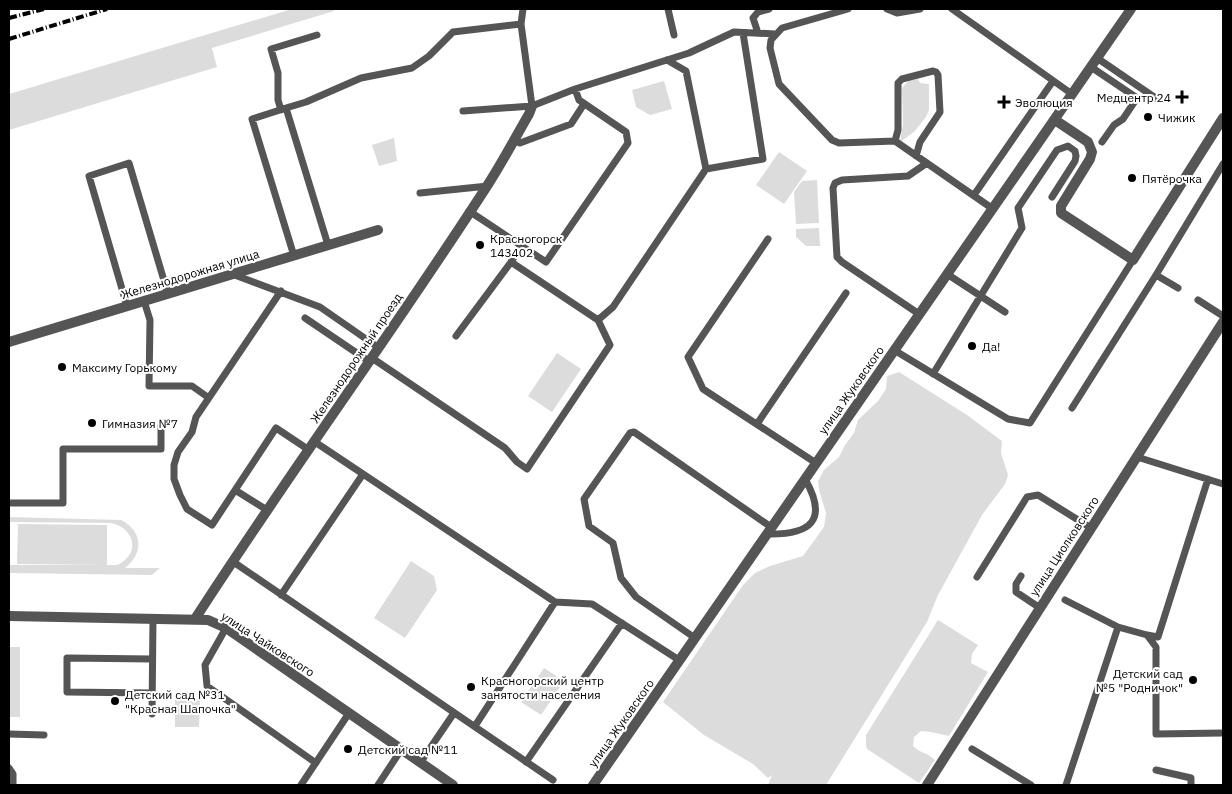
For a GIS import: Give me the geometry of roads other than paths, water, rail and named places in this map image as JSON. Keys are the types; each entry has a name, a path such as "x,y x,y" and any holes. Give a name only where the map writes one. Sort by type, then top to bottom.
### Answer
{"street":[{"name":"улица Жуковского","path":"593,785 1131,9"},
{"name":"Железнодорожный проезд","path":"195,619 232,561 371,360 469,211 488,186 532,106"},
{"path":"1055,120 1088,142 1092,152 1090,159 1060,206 1061,213 1133,260 1223,118"},
{"name":"Железнодорожная улица","path":"9,342 378,230"},
{"name":"улица Циолковского","path":"927,785 1223,322"},
{"name":"улица Чайковского","path":"9,616 208,620 226,628 452,785"}],"lane":[{"path":"523,9 521,24 532,106"},
{"path":"668,9 674,35"},
{"path":"758,33 753,18 758,12 769,9"},
{"path":"848,9 782,28 776,34 771,40 770,48 779,84 832,140 839,142 895,140 993,209"},
{"path":"887,9 896,14 920,9"},
{"path":"952,9 1072,94"},
{"path":"294,256 252,119 306,102 361,78 412,68 429,56 454,32 521,24"},
{"path":"463,111 532,106 575,89 689,53 734,32 776,34"},
{"path":"706,169 762,159 743,33"},
{"path":"317,35 271,49 278,73 278,100 283,109 328,245"},
{"path":"598,320 613,307 706,169 686,71 667,60"},
{"path":"1094,63 1157,99"},
{"path":"1094,63 1137,98 1123,119 1114,125 1102,142"},
{"path":"895,140 898,130 898,83 902,79 933,71 936,72 938,75 940,112 920,142 916,156"},
{"path":"974,195 1053,81"},
{"path":"469,211 546,262 628,143 626,132 579,100 575,89"},
{"path":"514,140 520,143 571,124 584,104"},
{"path":"933,374 1022,228 1018,208 1057,150 1068,146 1075,151 1075,161 1052,197"},
{"path":"127,306 89,176 129,163 168,294"},
{"path":"919,314 837,258 833,188 835,183 842,180 908,176 927,163"},
{"path":"1072,408 1223,164"},
{"path":"420,193 488,186"},
{"path":"768,239 688,357 703,389 816,463"},
{"path":"456,336 521,246"},
{"path":"894,350 1008,419 1030,423 1133,260"},
{"path":"306,318 506,448 517,462 527,469 610,345 598,320 511,262"},
{"path":"232,274 282,291 320,307 379,348"},
{"path":"947,274 1005,312"},
{"path":"1156,275 1178,288"},
{"path":"282,291 196,417 192,432 178,452 174,465 174,479 187,509 212,525 276,428 363,474 555,602 592,604 680,660"},
{"path":"757,424 846,293"},
{"path":"1198,300 1223,316"},
{"path":"144,301 150,320 150,386 192,386 209,398"},
{"path":"9,503 63,503 63,449 161,449 161,426"},
{"path":"695,638 636,597 621,578 612,543 589,526 584,498 630,433 634,432 769,530 794,533 804,529 814,517 817,507 813,494 804,479"},
{"path":"1137,457 1223,484"},
{"path":"281,594 363,474"},
{"path":"1065,600 1118,627 1158,637 1208,479"},
{"path":"235,490 267,510"},
{"path":"977,577 1027,498 1038,495 1091,528"},
{"path":"232,561 553,780"},
{"path":"1021,576 1016,584 1016,592 1040,608"},
{"path":"474,726 555,602"},
{"path":"152,714 153,619"},
{"path":"526,762 622,623"},
{"path":"1066,785 1118,627"},
{"path":"226,628 205,665 207,686 316,763"},
{"path":"1147,635 1156,647 1156,734 1223,733"},
{"path":"152,659 67,658 67,692 152,693"},
{"path":"301,785 348,713"},
{"path":"420,763 454,713"},
{"path":"9,734 44,734"},
{"path":"972,749 1031,785"},
{"path":"378,785 401,750"},
{"path":"9,768 13,774 13,785"},
{"path":"1156,770 1191,778 1191,785"}],"railway":[{"path":"9,18 44,9"},
{"path":"9,39 107,9"}],"place":[{"name":"Медцентр 24","path":"1182,97"},
{"name":"Эволюция","path":"1004,102"},
{"name":"Чижик","path":"1148,117"},
{"name":"Пятёрочка","path":"1132,178"},
{"name":"Красногорск 143402","path":"480,245"},
{"name":"Да!","path":"972,346"},
{"name":"Максиму Горькому","path":"62,367"},
{"name":"Гимназия №7","path":"92,423"},
{"name":"Детский сад №5 \"Родничок\"","path":"1193,680"},
{"name":"Красногорский центр занятости населения","path":"471,687"},
{"name":"Детский сад №31 \"Красная Шапочка\"","path":"115,701"},
{"name":"Детский сад №11","path":"348,749"}]}
